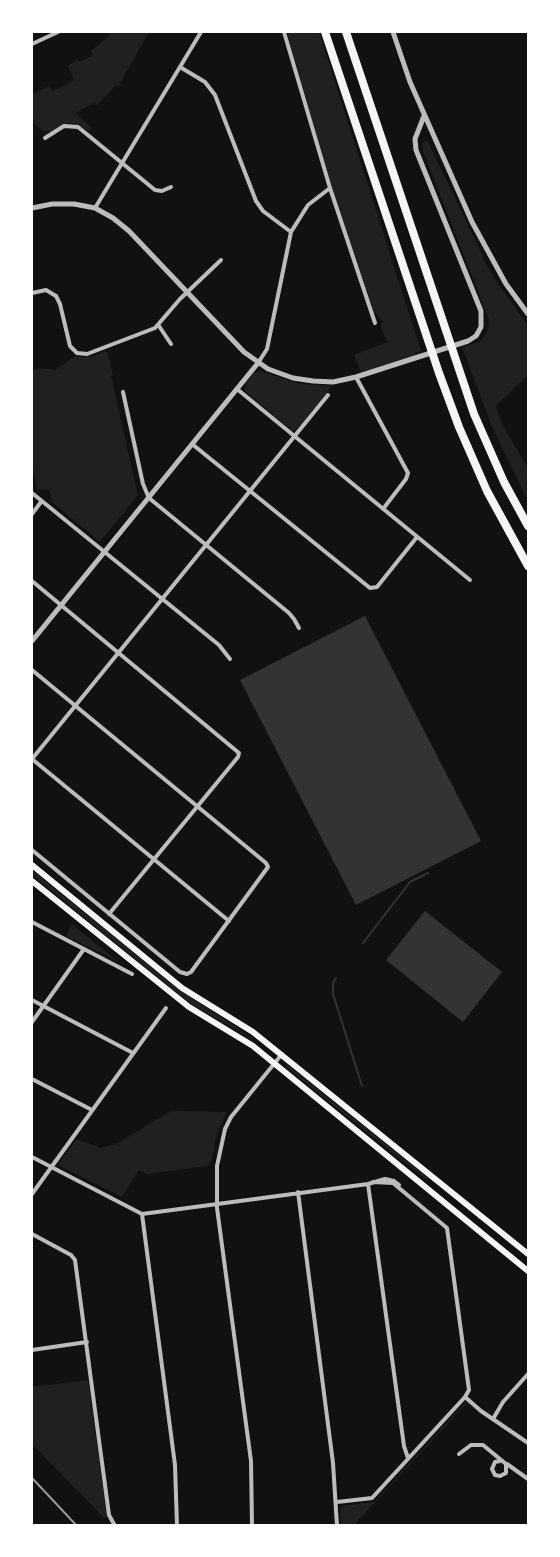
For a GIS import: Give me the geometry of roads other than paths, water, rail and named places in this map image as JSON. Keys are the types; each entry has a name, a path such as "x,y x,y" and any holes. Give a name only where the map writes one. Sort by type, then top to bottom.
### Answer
{"highway":[{"path":"326,32 427,338 459,427 487,491 528,566"},
{"path":"346,32 474,414 528,526"}],"main road":[{"path":"32,865 183,988 253,1032 282,1054 528,1254"},
{"path":"32,881 175,997 242,1039 274,1063 528,1271"}],"street":[{"path":"32,45 58,32"},
{"path":"94,208 201,32"},
{"path":"284,32 330,188 375,323"},
{"path":"393,32 428,126 481,240 528,314"},
{"path":"180,68 205,82 215,95 255,201 263,211 291,232"},
{"path":"32,208 59,203 94,208 124,226 242,350 258,363 280,374 306,381 333,382 356,377 468,341 476,336 481,327 480,311 416,150 418,129 424,116"},
{"path":"45,138 64,126 78,127 155,190 162,191 171,187"},
{"path":"418,129 428,126"},
{"path":"32,642 258,363 267,349 291,232 308,205 330,188"},
{"path":"32,293 46,290 56,296 73,350 80,354 95,352 159,326 188,291 221,260"},
{"path":"159,326 171,344"},
{"path":"356,377 408,473 406,479 382,508"},
{"path":"237,389 470,580"},
{"path":"123,392 143,484 149,498 292,616 298,628"},
{"path":"229,921 32,759 328,395"},
{"path":"192,444 372,589 377,587 417,537"},
{"path":"32,493 219,645 230,659"},
{"path":"32,514 41,502"},
{"path":"32,581 239,753 198,807 109,914"},
{"path":"32,670 267,863 268,867 189,974 180,972 32,850"},
{"path":"32,922 132,974"},
{"path":"32,1022 84,949"},
{"path":"32,1000 133,1053"},
{"path":"32,1194 166,1008"},
{"path":"252,1526 251,1461 217,1203 217,1166 225,1129 240,1103 282,1054"},
{"path":"32,1079 92,1110"},
{"path":"32,1157 142,1214 298,1192 391,1182 445,1225 448,1232 469,1386 465,1397 372,1498 337,1502"},
{"path":"370,1183 404,1446 408,1458"},
{"path":"298,1192 337,1502 337,1526"},
{"path":"142,1214 172,1436 177,1526"},
{"path":"32,1234 71,1255 75,1260 110,1515 116,1526"},
{"path":"32,1350 87,1342"},
{"path":"493,1419 503,1402 528,1374"},
{"path":"465,1397 481,1411 528,1443"},
{"path":"459,1454 471,1445 480,1444 494,1453 500,1461 528,1479"},
{"path":"500,1461 493,1464 493,1473 500,1476 507,1471 517,1471"},
{"path":"506,1464 507,1471"}],"waterway":[{"path":"363,943 410,882 428,873"},
{"path":"336,978 333,983 333,994 362,1086"}],"railway":[{"path":"32,1478 77,1526"}]}
